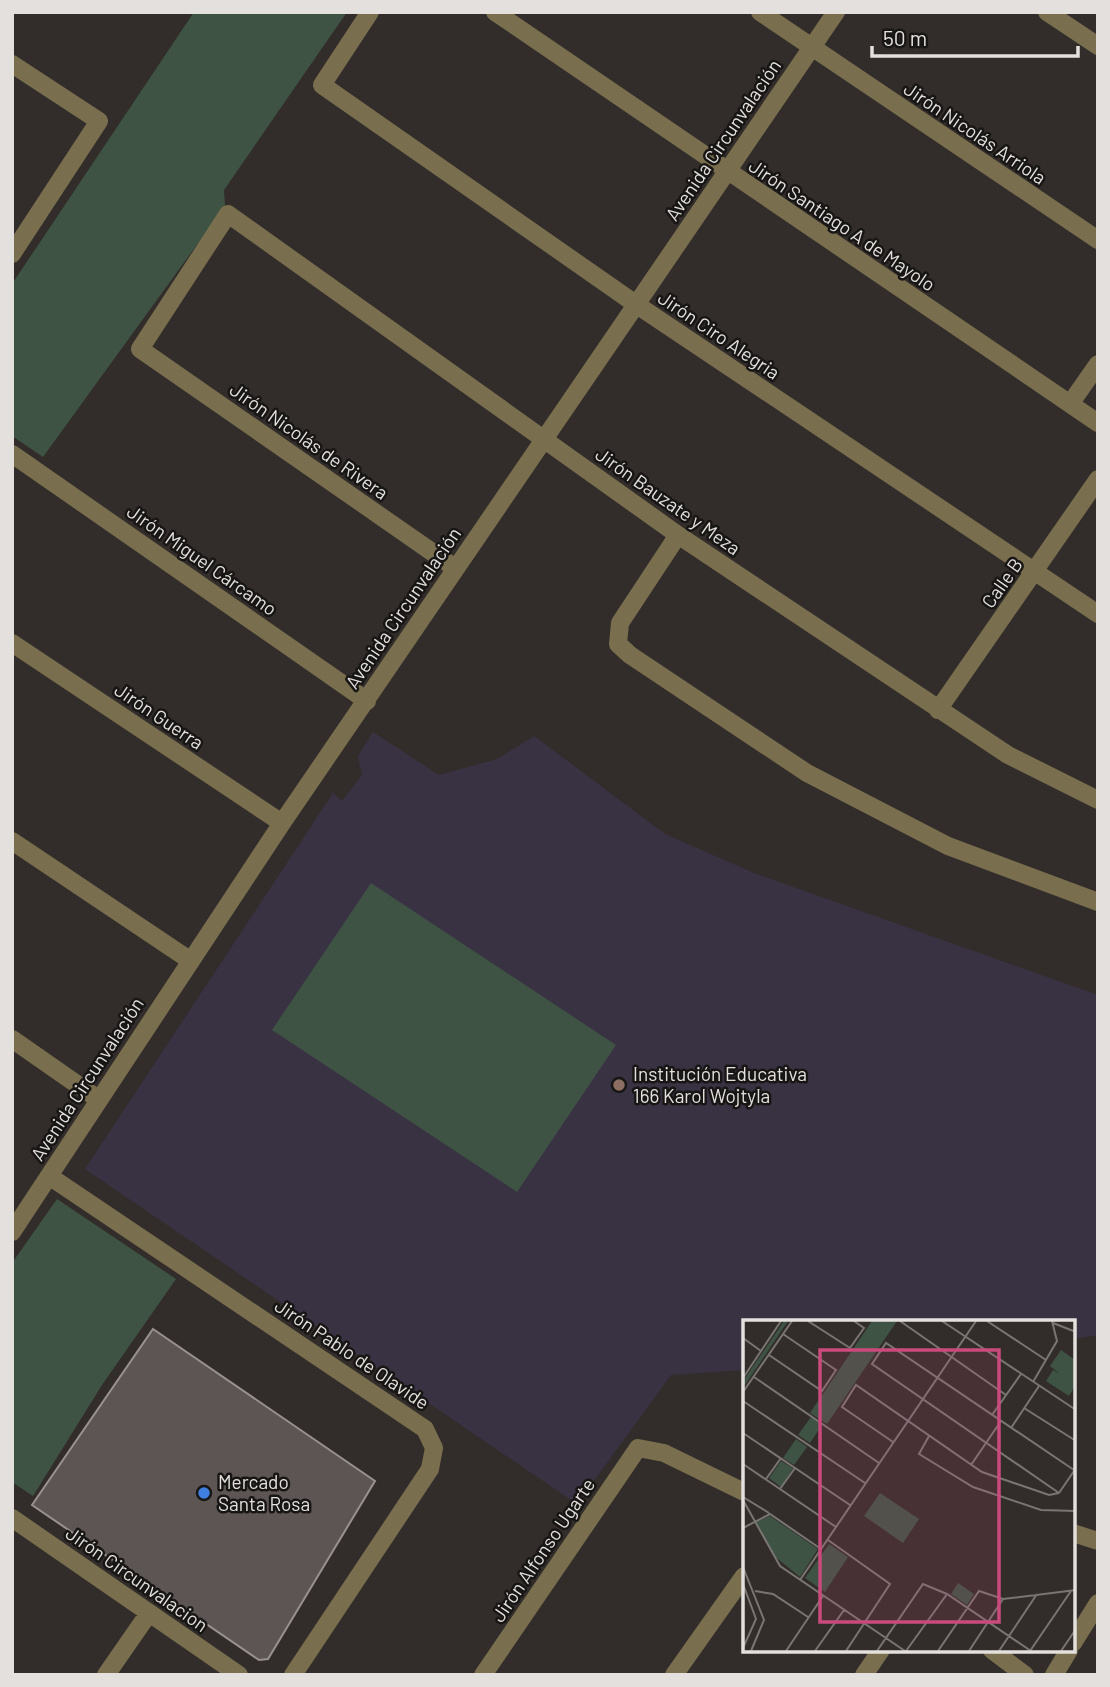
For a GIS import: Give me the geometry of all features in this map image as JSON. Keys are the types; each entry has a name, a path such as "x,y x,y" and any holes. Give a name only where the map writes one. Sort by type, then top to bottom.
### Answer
{"street":[{"name":"Jirón Ciro Alegria","path":"370,12 322,85 637,305 1098,614"},
{"name":"Jirón Santiago A de Mayolo","path":"495,12 726,172 1098,422"},
{"name":"Jirón Nicolás Arriola","path":"760,12 1098,240"},
{"name":"Avenida Circunvalación","path":"12,1232 282,823 836,12"},
{"path":"1047,12 1098,46"},
{"path":"12,64 99,121 13,255"},
{"name":"Jirón Bauzate y Meza","path":"139,349 228,214 678,535 1008,755 1098,800"},
{"name":"Jirón Nicolás de Rivera","path":"139,349 455,568"},
{"path":"1070,404 1098,364"},
{"name":"Jirón Miguel Cárcamo","path":"12,454 367,701"},
{"name":"Calle B","path":"938,710 1098,480"},
{"path":"678,535 620,623 618,644 630,655 807,773 948,846 1098,902"},
{"name":"Jirón Guerra","path":"12,643 282,823"},
{"path":"12,841 191,961"},
{"path":"12,1039 98,1099"},
{"name":"Jirón Pablo de Olavide","path":"49,1176 425,1429 434,1448 430,1469 293,1675"},
{"name":"Jirón Alfonso Ugarte","path":"483,1675 638,1448 664,1453 743,1492"},
{"name":"Jirón Circunvalacion","path":"14,1525 239,1675"},
{"path":"1075,1534 1098,1541"},
{"path":"674,1675 743,1577"},
{"path":"1075,1640 1098,1603"},
{"path":"106,1675 149,1613"},
{"path":"864,1675 880,1652"},
{"path":"995,1652 1026,1675"},
{"path":"1054,1675 1068,1652"}],"shaded area":[{"name":"Institución Educativa 166 Karol Wojtyla","path":"373,732 439,775 497,759 534,736 665,834 754,873 1098,995 1098,1335 1075,1339 1075,1320 743,1320 743,1370 671,1375 577,1504 85,1169 333,793 342,801 362,775 358,756"}],"green space":[{"path":"194,12 347,12 224,190 225,206 43,457 12,436 12,284"},
{"path":"371,883 616,1045 517,1192 272,1030"},
{"path":"57,1199 176,1279 102,1385 33,1496 12,1482 12,1263"}],"building":[{"name":"Mercado Santa Rosa","path":"153,1329 375,1481 268,1659 259,1660 32,1505"}],"place":[{"name":"Institución Educativa 166 Karol Wojtyla","path":"619,1085"},
{"name":"Mercado Santa Rosa","path":"204,1493"}]}
